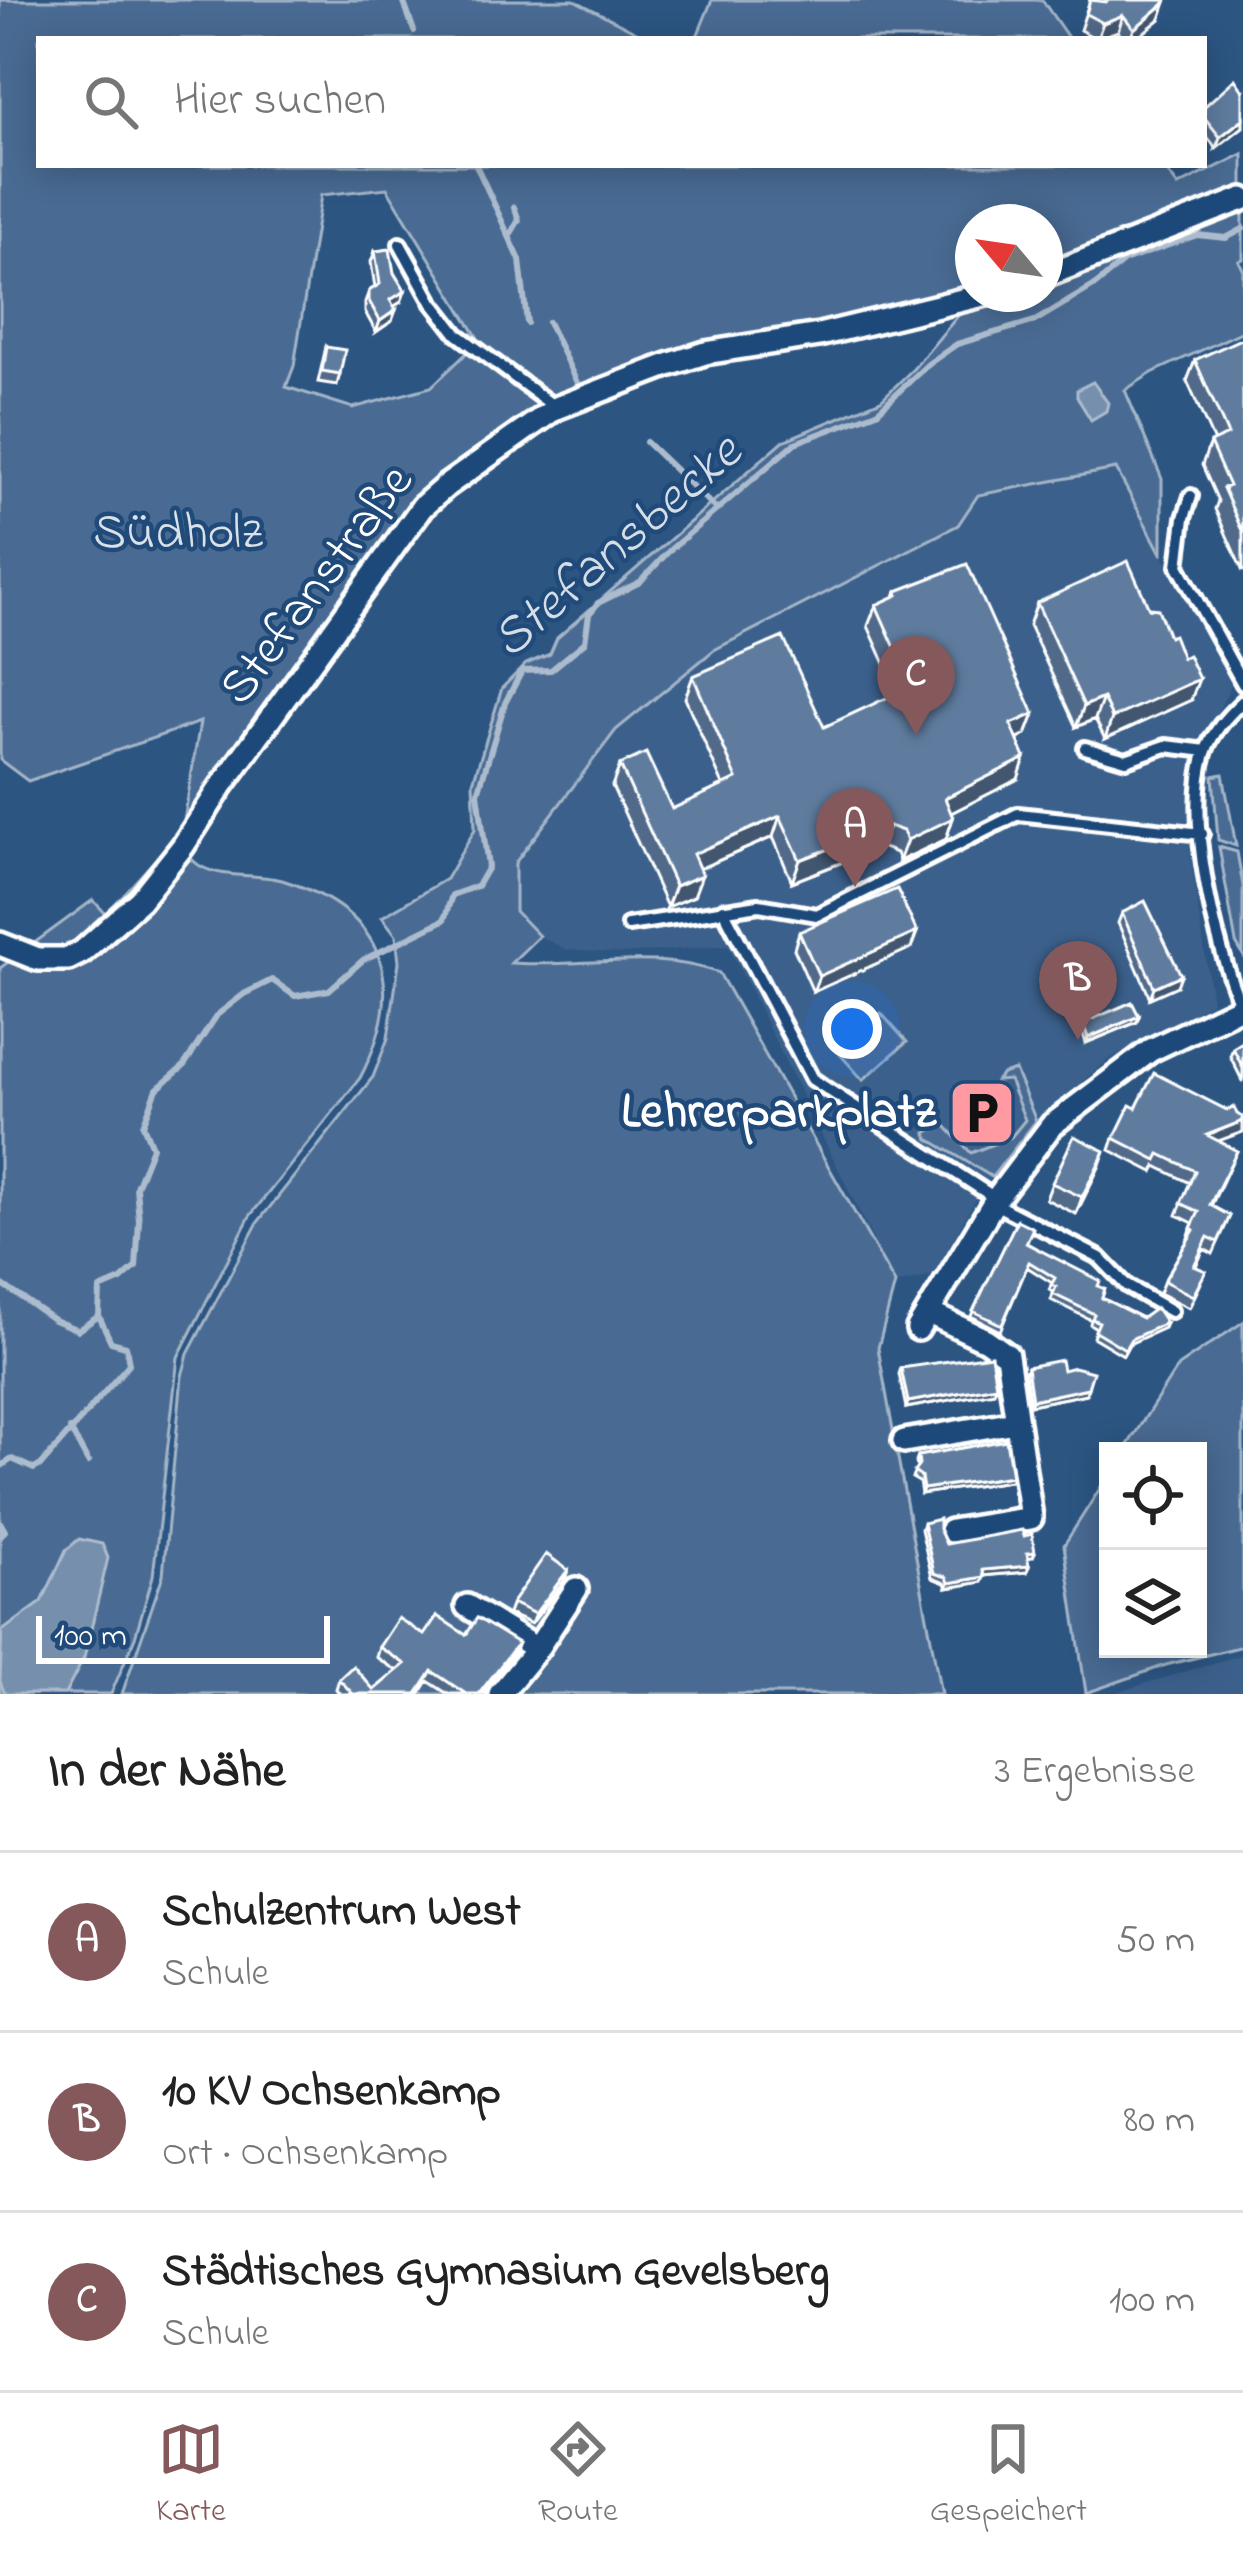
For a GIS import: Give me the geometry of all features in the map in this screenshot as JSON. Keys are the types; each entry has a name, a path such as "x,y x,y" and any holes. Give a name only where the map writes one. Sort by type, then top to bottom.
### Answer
{"street":[{"path":"1063,269 1243,199"},
{"name":"Stefanstraße","path":"0,944 38,958 68,958 82,952 140,900 422,507 556,408 705,353 819,335 955,302"},
{"path":"951,1532 1031,1518 1007,1355 986,1340 924,1321 994,1201 1052,1125 1151,1050 1242,1006"},
{"path":"904,1442 1015,1422"},
{"path":"500,1694 538,1649 576,1588"},
{"path":"467,1606 538,1649"}],"lane":[{"path":"400,244 432,302 458,334 556,408"},
{"path":"1191,496 1178,566 1243,685"},
{"path":"1242,1006 1216,932 1199,779 1206,751 1226,717 1243,701"},
{"path":"1085,748 1126,760 1166,746 1206,751"},
{"path":"628,925 759,905 817,915 1018,814 1202,834"},
{"path":"723,908 812,1078 994,1201 1100,1258 1126,1286 1171,1311"}],"shaded area":[{"path":"1093,382 1108,403 1106,411 1091,420 1077,390"},
{"path":"1117,469 1231,685 1197,755 1187,832 1212,1002 1108,1060 1028,1127 979,1194 932,1276 895,1284 728,945 624,954 567,950 539,936 515,911 515,863 616,730 714,650 958,525 978,495"},
{"path":"79,1539 102,1544 108,1558 84,1658 65,1694 5,1694 0,1681 2,1631 42,1602 66,1550"},
{"path":"1243,1654 1243,1694 1111,1694"}],"green space":[{"name":"Südholz","path":"0,0 574,0 644,36 36,36 36,168 1164,168 1178,186 1243,154 1243,259 1239,261 1243,331 1125,390 1162,479 1162,555 1116,469 978,495 958,525 714,650 616,730 515,863 515,911 539,936 511,963 669,962 719,973 895,1284 878,1348 941,1694 122,1694 163,1575 188,1354 258,1222 373,1077 388,1038 399,962 396,935 382,917 446,879 475,829 473,782 502,688 526,664 550,654 557,638 783,441 881,400 961,312 1063,312 1063,204 955,204 955,307 695,360 554,402 475,344 478,338 387,188 321,195 294,366 286,387 353,408 431,387 470,350 549,405 423,496 175,842 202,867 285,881 346,912 366,933 379,957 383,1013 360,1078 250,1216 178,1357 153,1576 111,1694 0,1694 0,968 93,900 106,914 163,851 184,821 200,722 28,781 0,760"},
{"path":"712,0 1042,0 1067,36 697,36"},
{"path":"1223,774 1236,846 1218,840 1213,776"},
{"path":"1219,847 1237,852 1243,886 1243,955 1236,943"},
{"path":"881,1013 907,1042 863,1080 837,1051"},
{"path":"1015,1070 1036,1121 992,1177 929,1139 926,1133 943,1123 971,1153 1011,1137 1025,1120 1009,1080 996,1081"},
{"path":"1243,1322 1243,1646 1207,1655 1207,1442 1130,1442 1178,1366"},
{"path":"1099,1490 1099,1658 1194,1658 1086,1693 1064,1545"}],"building":[{"path":"1090,0 1166,2 1134,29 1123,15 1103,23 1086,14"},
{"path":"1235,79 1243,91 1243,119 1220,137 1207,121 1207,104"},
{"path":"390,249 394,273 405,291 390,300 396,310 380,321 369,291 380,284 375,251"},
{"path":"1243,338 1243,533 1210,443 1228,435 1195,360"},
{"path":"326,347 345,350 340,374 322,371"},
{"path":"1128,561 1149,608 1158,609 1169,637 1173,635 1182,658 1188,655 1199,679 1112,718 1103,698 1084,706 1037,603"},
{"path":"967,564 1034,714 1011,724 1025,758 945,798 953,818 907,840 903,831 889,826 800,860 780,816 693,854 702,875 675,886 620,765 646,753 672,809 737,779 693,676 783,637 824,727 912,686 876,605 898,595 897,591"},
{"path":"897,889 917,932 819,976 799,932"},
{"path":"1145,901 1181,975 1154,987 1122,913"},
{"path":"1132,1002 1139,1016 1088,1038 1083,1023"},
{"path":"1243,1042 1243,1068 1233,1048"},
{"path":"1154,1073 1227,1110 1234,1107 1243,1117 1207,1135 1237,1151 1210,1205 1230,1216 1218,1242 1208,1237 1194,1266 1206,1271 1193,1296 1164,1281 1194,1230 1199,1212 1181,1203 1195,1171 1160,1154 1157,1160 1114,1138 1130,1105 1136,1108"},
{"path":"1074,1136 1105,1151 1082,1197 1052,1183"},
{"path":"1017,1220 1033,1228 1026,1243 1100,1281 1098,1286 1105,1289 1102,1298 1142,1318 1156,1308 1166,1323 1131,1339 1125,1349 1095,1331 1099,1322 1092,1319 1094,1314 1053,1294 1055,1278 1029,1262 1002,1325 973,1311"},
{"path":"991,1355 996,1386 908,1402 901,1368"},
{"path":"1061,1360 1063,1370 1074,1367 1093,1372 1088,1388 1032,1400 1027,1367"},
{"path":"1006,1440 1012,1476 923,1489 921,1477 914,1472 918,1456"},
{"path":"939,1519 946,1544 1022,1530 1024,1536 1032,1534 1035,1552 1027,1553 1029,1566 983,1570 984,1577 949,1583 947,1577 934,1573 923,1523"},
{"path":"546,1554 568,1570 535,1614 512,1603"},
{"path":"437,1616 466,1635 477,1618 518,1643 479,1694 466,1694 432,1671 417,1694 353,1694 339,1679 353,1666 374,1690 405,1664 379,1647 398,1618 424,1635"}],"waterway":[{"path":"403,0 414,31"},
{"path":"477,168 520,260 527,323"},
{"path":"510,235 519,220 514,207"},
{"name":"Stefansbecke","path":"0,1467 12,1459 34,1469 41,1465 129,1364 126,1346 111,1342 99,1316 100,1289 136,1267 136,1187 152,1147 143,1125 157,1089 183,1067 217,1015 272,980 295,996 329,990 363,960 444,920 452,895 477,886 488,867 478,793 505,703 522,671 551,670 585,642 589,614 598,603 640,582 671,549 795,443 877,412 957,344 1035,321 1097,284 1124,261 1197,235 1226,238 1243,229"},
{"path":"548,322 580,389"},
{"path":"646,442 717,510"},
{"path":"0,1283 54,1320 78,1330 99,1316"},
{"path":"70,1429 88,1462"},
{"name":"Stefansbecke","path":"0,1522 5,1531 0,1536"}],"place":[{"name":"Städtisches Gymnasium Gevelsberg","path":"916,735"},
{"name":"Schulzentrum West","path":"855,887"},
{"name":"10 KV Ochsenkamp","path":"1078,1040"},
{"name":"Lehrerparkplatz","path":"982,1113"}]}
